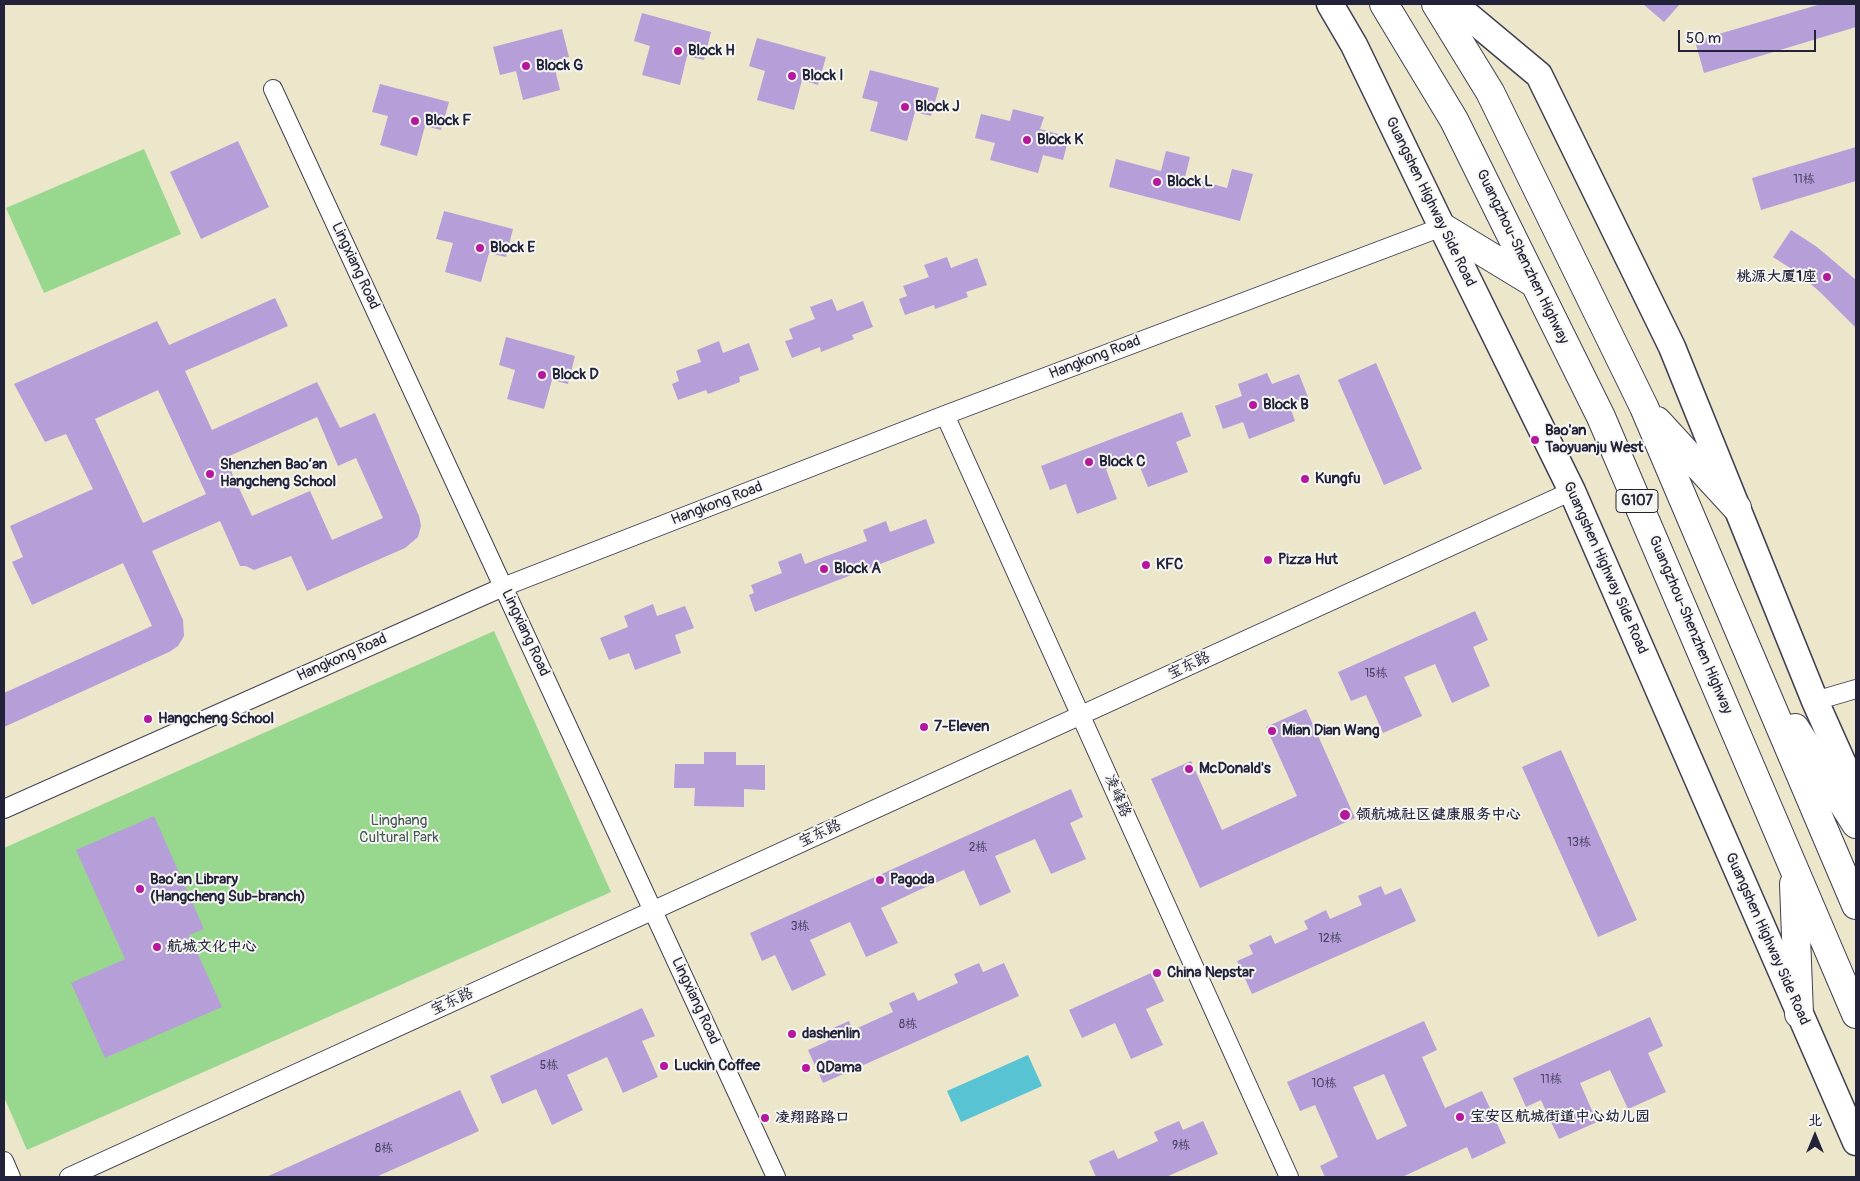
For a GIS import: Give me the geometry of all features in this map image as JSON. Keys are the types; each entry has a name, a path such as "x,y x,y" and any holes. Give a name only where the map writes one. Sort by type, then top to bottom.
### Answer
{"highway":[{"name":"Guangzhou-Shenzhen Highway","path":"1384,4 1454,120 1601,418 1856,1014"},
{"name":"G107","path":"1436,4 1490,92 1644,407 1856,905"},
{"path":"1442,227 1534,282"},
{"path":"1644,407 1737,508"},
{"path":"1752,660 1856,824"},
{"path":"1793,868 1799,1014"}],"main road":[{"name":"Guangshen Highway Side Road","path":"1330,4 1354,45 1572,491 1856,1142"},
{"path":"1454,4 1539,75 1672,347 1815,701 1856,793"}],"street":[{"name":"Lingxiang Road","path":"273,89 776,1177"},
{"name":"Hangkong Road","path":"4,809 503,587 945,415 1442,227"},
{"name":"凌峰路","path":"945,415 1289,1177"},
{"name":"宝东路","path":"69,1177 1572,491"},
{"path":"1815,701 1856,689"},
{"path":"4,1161 11,1177"}],"green space":[{"path":"144,149 181,234 44,293 6,208"},
{"name":"Linghang Cultural Park","path":"494,631 611,892 27,1150 4,1097 4,848"}],"water":[{"path":"1028,1055 1042,1086 961,1122 947,1091"}],"building":[{"path":"1643,4 1680,4 1664,22"},
{"path":"1821,4 1856,4 1856,27 1704,73 1695,41"},
{"name":"Block H","path":"642,13 711,32 704,60 687,56 680,85 642,75 650,46 634,41"},
{"name":"Block G","path":"562,29 569,57 553,61 560,90 523,100 516,71 500,75 493,47"},
{"name":"Block I","path":"757,38 826,57 818,85 802,80 794,110 757,100 765,71 749,66"},
{"name":"Block J","path":"870,70 939,88 931,116 915,112 907,141 870,131 878,102 862,98"},
{"name":"Block F","path":"380,84 449,102 441,130 425,126 417,156 380,145 388,116 372,112"},
{"name":"Block K","path":"1013,109 1044,117 1040,129 1069,137 1063,160 1043,155 1038,173 990,160 995,143 975,138 981,114 1010,121"},
{"path":"238,141 269,207 201,239 170,172"},
{"path":"1856,147 1856,181 1761,210 1752,178"},
{"name":"Block L","path":"1166,151 1190,157 1185,177 1227,188 1232,169 1253,174 1240,221 1109,187 1116,159 1161,171"},
{"name":"Block E","path":"444,211 513,229 506,257 489,253 481,282 445,272 453,243 436,239"},
{"name":"桃源大厦1座","path":"1791,230 1817,247 1856,280 1856,328 1798,273 1773,257"},
{"path":"947,257 951,268 977,258 987,285 966,292 968,297 935,309 934,305 905,315 899,299 907,296 903,286 929,277 924,265"},
{"path":"275,298 288,326 185,371 212,430 317,382 340,428 375,413 419,516 421,526 418,537 405,548 307,591 291,556 254,570 246,566 240,566 220,521 152,551 183,620 184,636 178,646 169,652 4,727 4,693 152,626 123,563 32,605 12,562 23,557 10,526 93,489 66,434 45,442 14,384 157,321 169,345","holes":["158,390 206,494 143,523 95,419","317,417 338,466 356,458 383,518 332,540 310,491 252,516 225,458"]},
{"path":"832,299 837,311 863,301 873,327 852,335 854,339 821,352 820,347 792,358 785,341 793,339 789,329 815,319 810,307"},
{"name":"Block D","path":"506,337 575,356 568,384 552,380 544,409 507,399 515,370 499,365"},
{"path":"719,341 723,353 749,343 759,370 739,377 740,382 708,394 706,390 678,400 672,384 679,381 676,371 701,362 697,350"},
{"path":"1376,363 1422,469 1384,485 1338,380"},
{"name":"Block B","path":"1267,373 1272,384 1299,374 1308,397 1289,404 1295,421 1249,439 1243,422 1223,429 1215,406 1242,396 1238,384"},
{"name":"Block C","path":"1182,412 1191,436 1176,442 1188,472 1148,487 1136,457 1106,469 1117,499 1077,514 1066,484 1050,490 1041,466"},
{"name":"Block A","path":"926,519 935,543 755,612 749,595 754,593 751,585 782,573 778,562 801,553 805,564 867,541 863,530 886,521 890,532"},
{"path":"653,604 657,616 685,606 694,628 675,635 681,653 635,670 629,653 609,660 600,638 628,627 624,616"},
{"path":"1475,611 1488,640 1473,647 1490,686 1452,703 1435,664 1404,677 1422,716 1383,733 1366,695 1351,701 1338,672"},
{"path":"1306,709 1355,818 1200,888 1151,779 1191,761 1222,830 1297,796 1266,727"},
{"path":"1561,750 1637,920 1598,937 1522,767"},
{"path":"704,752 736,752 736,765 765,765 765,790 744,789 744,807 694,806 695,788 674,788 675,764 704,764"},
{"path":"1071,789 1083,817 1070,823 1086,859 1051,874 1035,839 995,856 1011,892 980,906 964,870 915,892 881,908 898,943 866,957 850,922 810,940 826,975 792,991 775,955 762,961 750,933"},
{"name":"航城文化中心","path":"154,816 204,929 189,935 222,1007 105,1058 71,983 125,959 76,850"},
{"path":"1381,886 1385,895 1401,888 1416,921 1252,994 1237,961 1253,954 1249,945 1271,935 1275,944 1308,929 1304,921 1326,910 1330,919 1362,905 1358,896"},
{"path":"979,963 983,972 1004,963 1019,996 823,1083 808,1050 828,1041 824,1032 849,1021 853,1030 893,1012 889,1003 914,992 918,1001 958,983 954,974"},
{"path":"1151,973 1164,1001 1146,1009 1163,1045 1131,1059 1115,1023 1082,1038 1069,1010"},
{"path":"642,1008 655,1036 642,1041 658,1077 623,1093 607,1057 567,1075 583,1110 552,1125 536,1089 502,1104 490,1076"},
{"path":"1650,1017 1663,1046 1648,1053 1666,1092 1628,1109 1610,1070 1580,1083 1597,1122 1559,1139 1541,1100 1526,1107 1513,1078"},
{"path":"1424,1021 1437,1050 1422,1057 1445,1108 1482,1091 1506,1143 1472,1159 1467,1147 1402,1177 1325,1177 1320,1166 1338,1157 1315,1105 1300,1111 1287,1082","holes":["1384,1074 1407,1126 1377,1140 1353,1087"]},
{"path":"460,1090 479,1131 376,1177 266,1177"},
{"path":"1179,1121 1183,1130 1203,1121 1218,1154 1166,1177 1096,1177 1089,1161 1114,1150 1118,1159 1158,1141 1154,1132"}],"place":[{"name":"Block H","path":"678,51"},
{"name":"Block G","path":"526,66"},
{"name":"Block I","path":"792,76"},
{"name":"Block J","path":"905,107"},
{"name":"Block F","path":"415,121"},
{"name":"Block K","path":"1027,140"},
{"name":"Block L","path":"1157,182"},
{"name":"Block E","path":"480,248"},
{"name":"桃源大厦1座","path":"1827,277"},
{"name":"Block D","path":"542,375"},
{"name":"Block B","path":"1253,405"},
{"name":"Bao'an Taoyuanju West","path":"1535,440"},
{"name":"Block C","path":"1089,462"},
{"name":"Shenzhen Bao’an Hangcheng School","path":"210,474"},
{"name":"Kungfu","path":"1305,479"},
{"name":"Pizza Hut","path":"1268,560"},
{"name":"KFC","path":"1146,565"},
{"name":"Block A","path":"824,569"},
{"name":"Hangcheng School","path":"148,719"},
{"name":"7-Eleven","path":"924,727"},
{"name":"Mian Dian Wang","path":"1272,731"},
{"name":"McDonald's","path":"1189,769"},
{"name":"领航城社区健康服务中心","path":"1345,815"},
{"name":"Pagoda","path":"880,880"},
{"name":"Bao’an Library (Hangcheng Sub-branch)","path":"140,889"},
{"name":"航城文化中心","path":"157,947"},
{"name":"China Nepstar","path":"1157,973"},
{"name":"dashenlin","path":"792,1034"},
{"name":"Luckin Coffee","path":"664,1066"},
{"name":"QDama","path":"806,1068"},
{"name":"宝安区航城街道中心幼儿园","path":"1460,1117"},
{"name":"凌翔路路口","path":"765,1118"}]}
